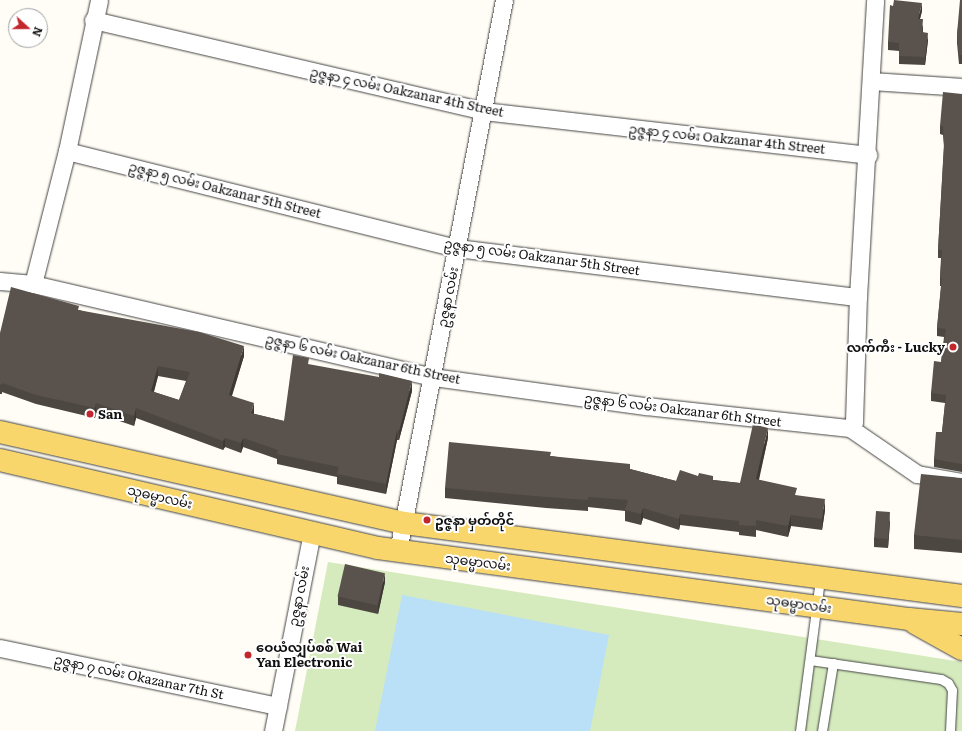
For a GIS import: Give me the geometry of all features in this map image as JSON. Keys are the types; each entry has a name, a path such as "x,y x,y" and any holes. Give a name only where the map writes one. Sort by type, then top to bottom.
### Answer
{"main road":[{"path":"0,432 404,523 911,591 962,596"},
{"name":"သုဓမ္မာလမ်း","path":"0,460 398,551 909,619 962,624"},
{"path":"911,591 953,588 962,582"},
{"path":"909,619 962,649"}],"street":[{"path":"33,284 67,151 93,20 99,0"},
{"name":"ဥဇ္ဇနာ လမ်း","path":"398,551 458,248 504,0"},
{"path":"875,0 868,155 858,297 854,422 850,428 917,474 962,482"},
{"name":"ဥဇ္ဇနာ ၄ လမ်း Oakzanar 4th Street","path":"93,20 483,111 868,155"},
{"path":"872,80 962,87"},
{"name":"ဥဇ္ဇနာ ၅ လမ်း Oakzanar 5th Street","path":"67,151 458,248 858,297"},
{"name":"ဥဇ္ဇနာ ၆ လမ်း Oakzanar 6th Street","path":"0,281 33,284 433,377 646,406 850,428"},
{"name":"ဥဇ္ဇနာ လမ်း","path":"273,731 312,532"},
{"name":"ဥဇ္ဇနာ ၇ လမ်း Okazanar 7th St","path":"0,648 278,706"}],"lane":[{"path":"800,731 820,579"},
{"path":"810,660 941,679 948,683 952,690 950,731"},
{"path":"822,731 833,663"}],"green space":[{"path":"328,562 962,662 962,731 295,731"}],"water":[{"path":"402,595 609,635 590,731 375,731"}],"building":[{"path":"894,0 922,3 918,19 923,19 922,32 928,33 925,57 899,56 899,43 888,42 890,5 893,6"},
{"path":"960,0 962,0 962,55 959,55 957,34"},
{"path":"943,92 962,94 962,464 934,459 936,432 942,432 946,395 931,393 934,361 941,362 946,329 937,328 942,278 940,278 942,250 938,250 944,144 943,126 940,126"},
{"path":"11,287 79,306 78,310 199,332 244,346 229,395 254,403 251,413 284,421 293,355 309,358 308,364 379,377 379,373 412,381 399,431 397,430 386,484 337,474 339,467 277,454 278,450 243,438 241,443 225,438 223,441 136,408 134,416 96,403 95,408 36,395 2,383 2,385 0,384 0,333","holes":["158,366 190,372 179,400 151,391"]},
{"path":"753,424 768,428 756,479 797,488 795,495 825,499 822,519 791,515 788,526 756,520 756,526 739,525 739,521 680,514 679,519 643,508 641,514 625,510 628,500 588,497 588,500 445,488 449,442 551,452 550,456 630,464 630,469 676,481 680,470 698,476 699,473 713,476 713,480 740,483"},
{"path":"921,474 962,478 962,540 914,535"},
{"path":"876,511 890,512 888,539 874,538"},
{"path":"345,564 385,573 378,605 338,596"}],"place":[{"name":"လက်ကီး - Lucky","path":"953,347"},
{"name":"San","path":"90,414"},
{"name":"ဥဇ္ဇနာ မှတ်တိုင်","path":"427,520"},
{"name":"ဝေယံလျှပ်စစ် Wai Yan Electronic","path":"248,655"}]}
